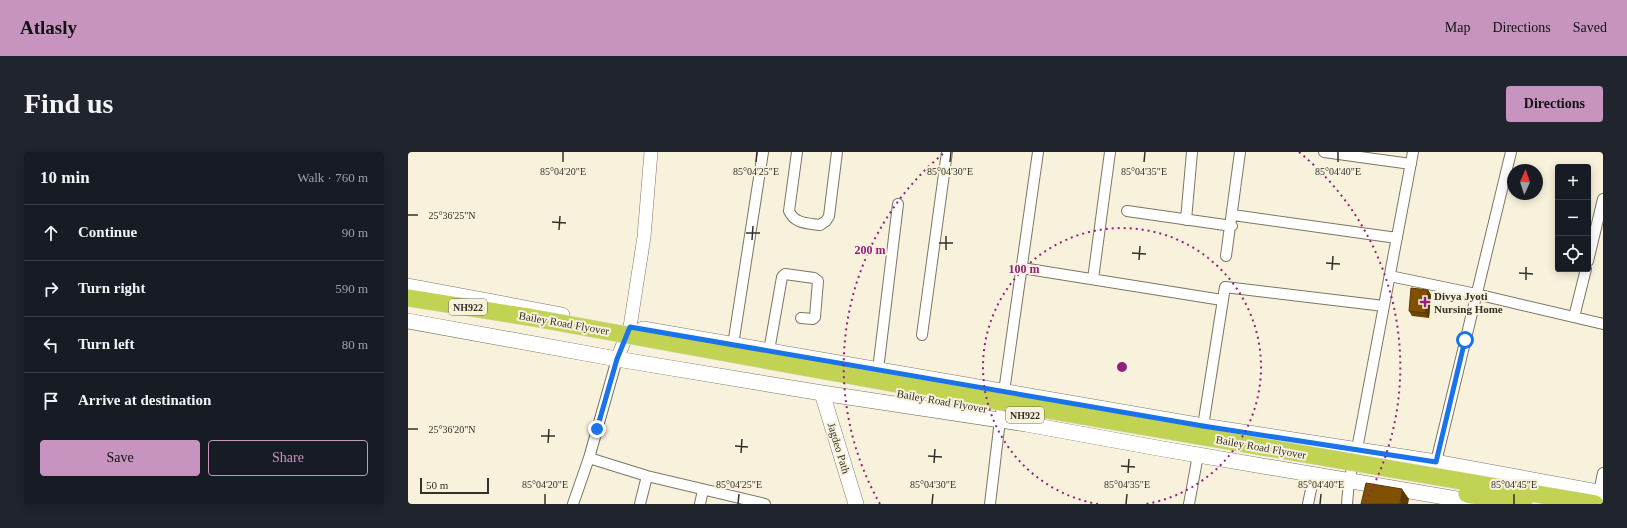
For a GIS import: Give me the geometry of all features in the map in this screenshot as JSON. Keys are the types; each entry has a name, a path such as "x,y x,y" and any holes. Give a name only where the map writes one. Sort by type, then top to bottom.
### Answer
{"highway":[{"name":"Bailey Road Flyover","path":"408,298 527,322 1524,504"},
{"name":"Bailey Road Flyover","path":"408,306 527,322 910,386 1599,496"}],"main road":[{"path":"408,286 630,327 1004,392 1203,426 1436,462 1599,496"},
{"path":"408,321 617,359 822,393 1000,420 1349,481 1452,501 1483,504"},
{"path":"778,385 784,354"},
{"path":"843,396 848,365"},
{"name":"Jagdeo Path","path":"822,393 856,504"}],"street":[{"path":"573,504 589,458 617,359 630,327 644,237 651,152"},
{"path":"733,345 763,152"},
{"path":"797,152 789,211 792,218 798,222 820,225 826,222 829,216 837,152"},
{"path":"922,335 947,152"},
{"path":"990,504 1000,420 1038,152"},
{"path":"1093,279 1110,152"},
{"path":"1186,220 1192,152"},
{"path":"1226,256 1232,226 1240,152"},
{"path":"1324,152 1411,164"},
{"path":"1347,504 1349,481 1357,449 1413,152"},
{"path":"1436,462 1511,152"},
{"path":"1591,248 1603,199"},
{"path":"878,370 898,204"},
{"path":"1127,211 1232,226"},
{"path":"1233,215 1397,238"},
{"path":"1022,268 1222,300"},
{"path":"1574,318 1585,272"},
{"path":"769,351 782,277 785,274 814,278 818,281 815,317 813,319 801,318"},
{"path":"1390,276 1476,294 1603,324"},
{"path":"1203,426 1222,300 1224,289 1227,286 1384,306"},
{"path":"1189,504 1198,455"},
{"path":"589,458 647,476 765,504"},
{"path":"1599,496 1603,473"},
{"path":"1308,504 1314,475"},
{"path":"640,504 647,476"},
{"path":"700,504 703,490"}],"building":[{"path":"1411,288 1428,290 1425,313 1409,311"},
{"path":"1366,483 1402,489 1400,504 1361,504"}],"place":[{"name":"Divya Jyoti Nursing Home","path":"1425,302"}],"route":[{"path":"597,429 617,359 630,327 1203,426 1436,462 1465,340"}]}
